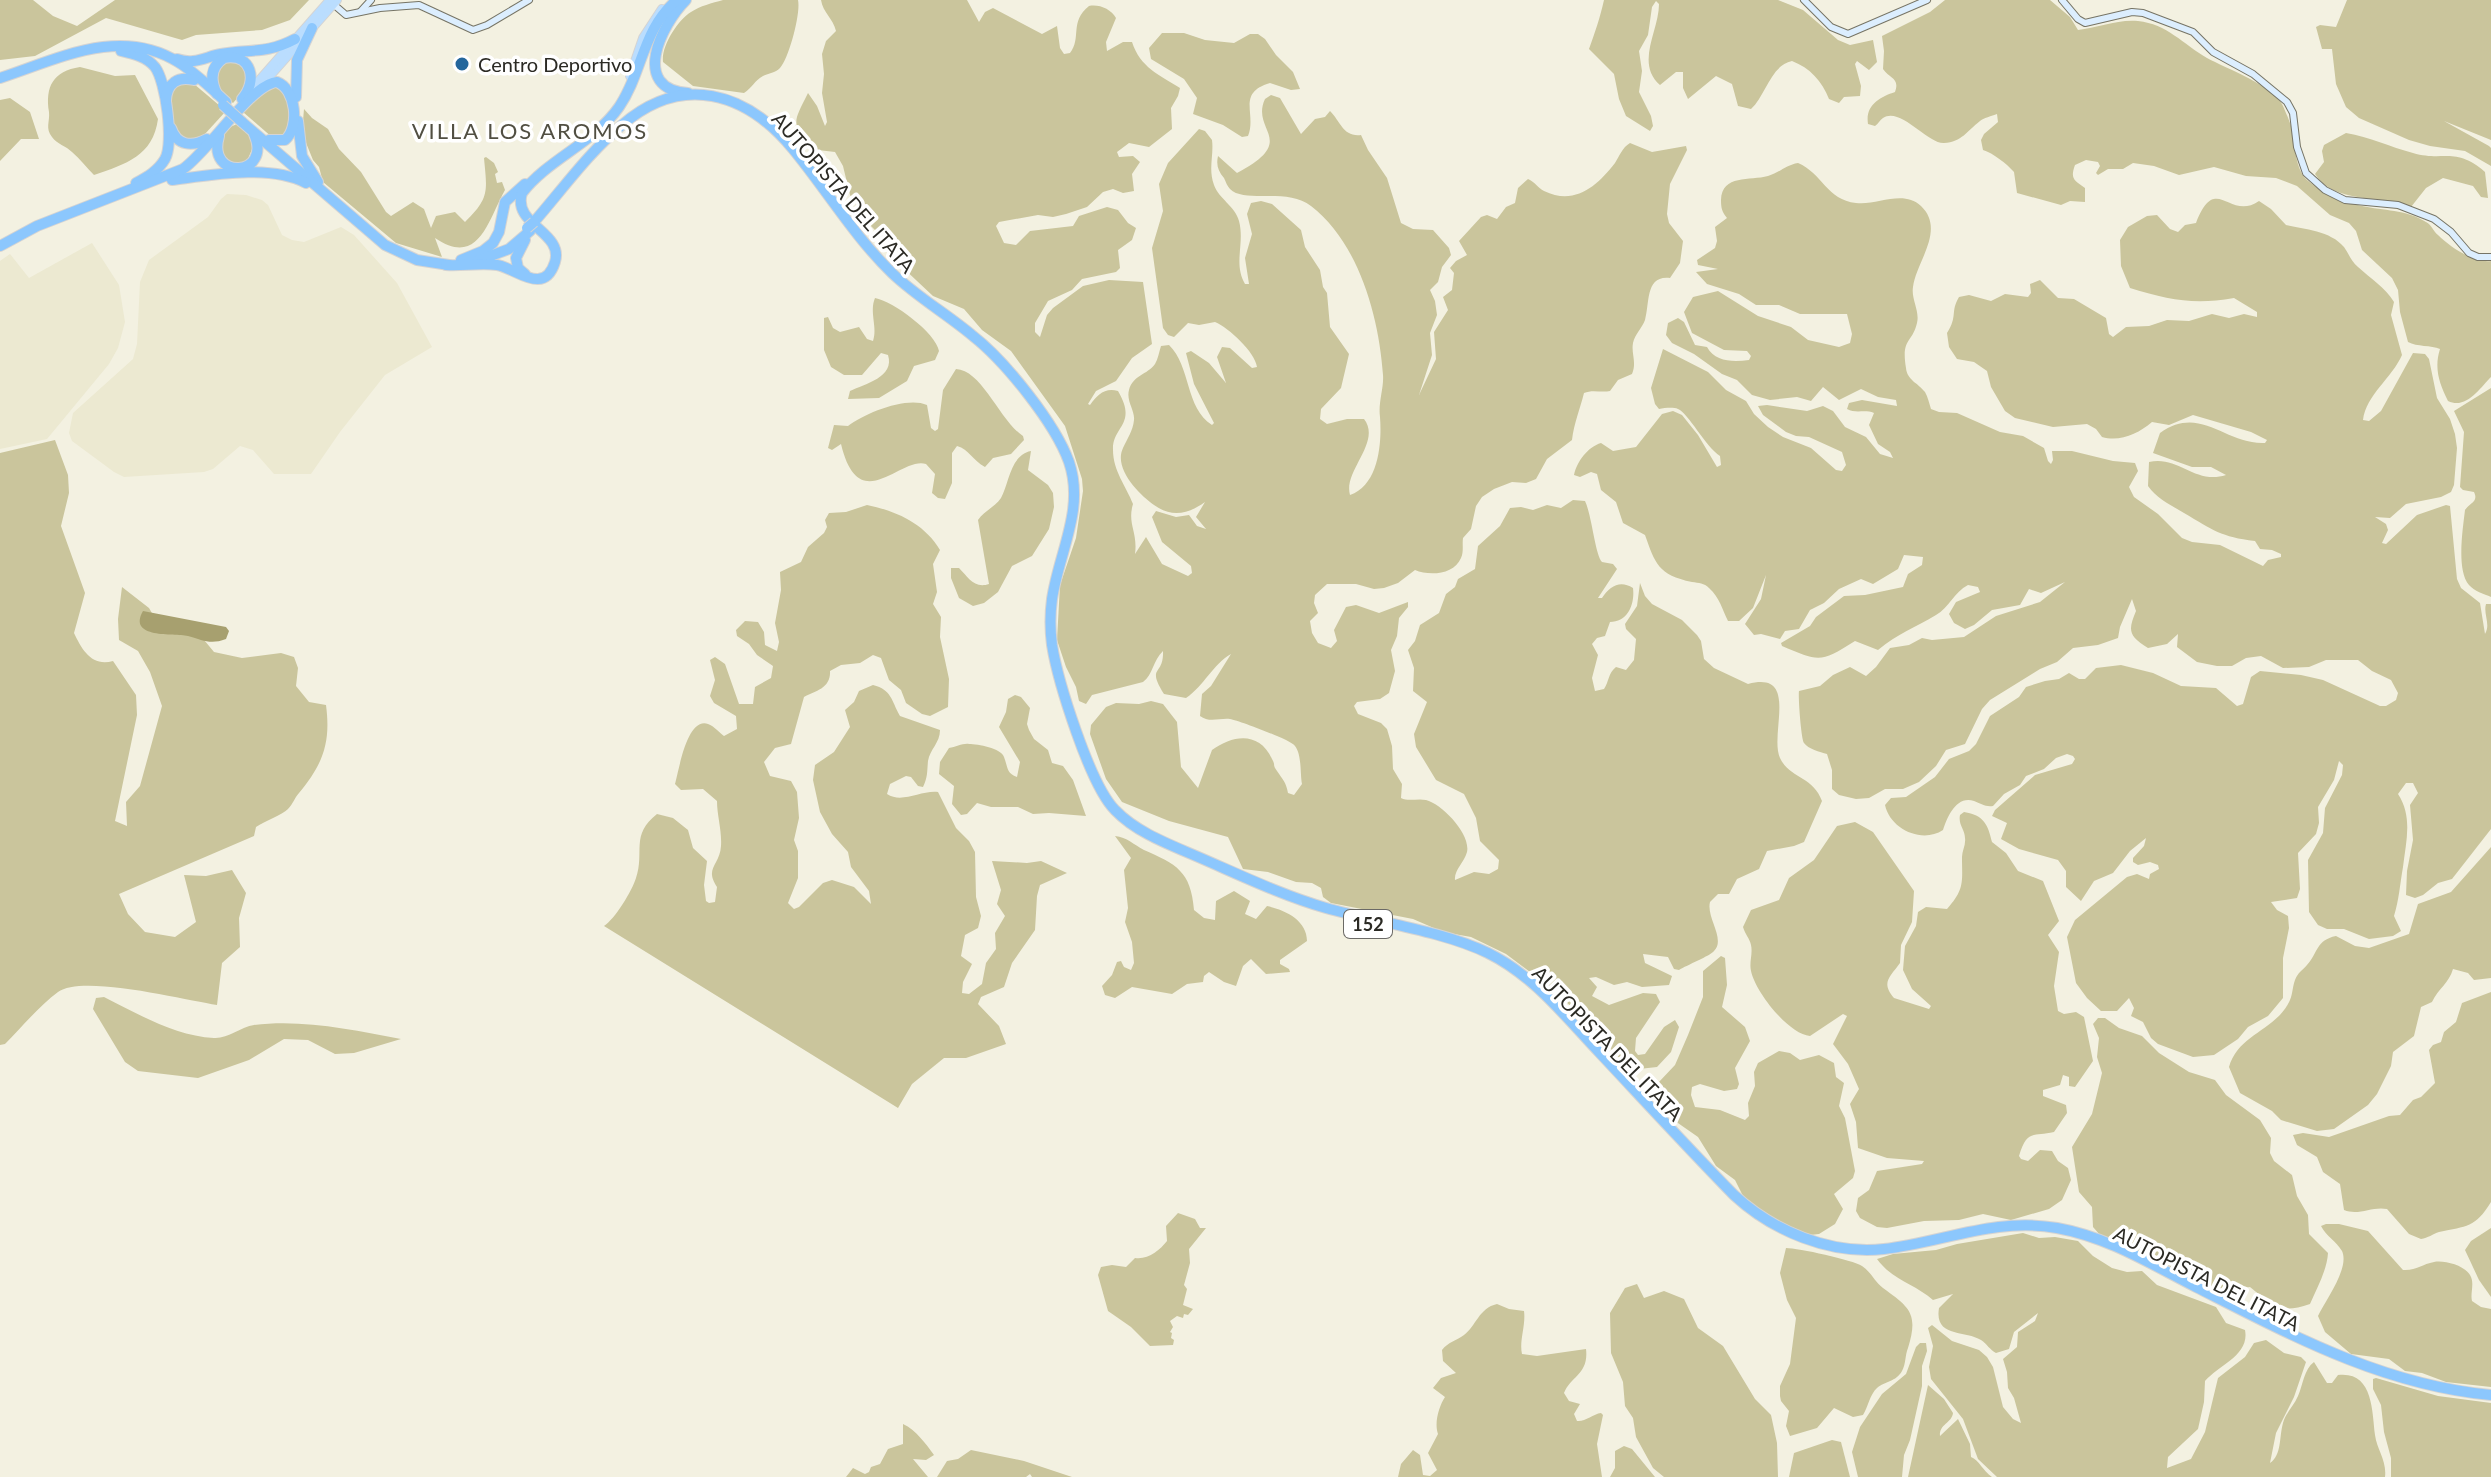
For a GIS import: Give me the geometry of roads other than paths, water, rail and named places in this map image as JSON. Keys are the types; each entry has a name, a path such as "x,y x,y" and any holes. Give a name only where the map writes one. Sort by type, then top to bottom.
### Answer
{"highway":[{"path":"446,265 499,266 533,280 548,273 555,262 556,250 522,211 522,193 614,113 628,91 655,25 674,0"},
{"path":"686,0 673,14 663,35 655,60 656,76 664,87 672,91 710,96"},
{"path":"312,28 298,55 295,84 300,147 306,165 318,182"},
{"path":"0,81 78,52 104,46 131,46 196,62 223,54 267,51 295,39"},
{"path":"0,81 82,56 121,51 157,58 194,80 234,112"},
{"path":"121,51 144,58 156,69 170,138 169,149 161,165 136,183"},
{"path":"166,56 193,72 234,112"},
{"path":"0,246 37,226 189,166 222,130 248,92 252,80 251,69 243,61 231,57 222,59 214,69 212,81 217,94"},
{"path":"194,80 178,80 168,90 166,100 172,130 177,139 185,144 207,139"},
{"path":"0,239 31,222 180,165 259,88 271,82 280,82 287,86 291,95 291,134 281,141 269,140"},
{"name":"AUTOPISTA DEL ITATA","path":"234,112 398,248 428,258 461,260 502,247 532,228 611,135 647,108 690,96 710,96 739,103 770,124 798,155 874,254 912,291 991,351 1061,444 1072,471 1075,498 1070,532 1052,598 1050,623 1053,651 1096,783 1112,807 1133,826 1302,900 1461,943 1501,960 1545,994 1737,1198 1767,1221 1795,1235 1837,1246 1877,1249 1998,1226 2036,1225 2069,1231 2119,1248 2329,1354 2377,1370 2491,1397"},
{"name":"AUTOPISTA DEL ITATA","path":"234,112 329,198 396,251 424,262 446,265 465,264 512,247 612,139 646,113 683,101 713,100 738,107 762,122 783,144 884,270 998,364 1059,449 1068,476 1070,506 1048,601 1048,647 1056,681 1094,789 1126,826 1149,840 1287,899 1467,949 1503,966 1533,988 1733,1200 1765,1225 1809,1244 1866,1253 1887,1252 2005,1229 2039,1229 2073,1235 2115,1250 2340,1362 2379,1375 2491,1397"},
{"path":"222,130 218,153 226,164 237,168 251,164 256,156 258,145 253,132"},
{"path":"154,182 188,177 276,173 301,180 329,198"},
{"path":"532,228 517,252 516,261 521,271 535,276 547,270 553,255 550,244 523,219 517,208 518,194 533,178"},
{"path":"461,260 492,245 500,229 507,199 533,178"}],"main road":[{"path":"533,178 615,107 626,87 646,32 674,0"},
{"path":"259,88 332,1"},
{"path":"248,92 332,1"}],"street":[{"path":"361,11 371,0"},
{"path":"332,1 346,15 422,6 466,29 478,29 529,0"},
{"path":"1804,0 1831,27 1848,34 1927,0"},
{"path":"2062,0 2085,23 2132,12 2143,13 2193,32 2213,52 2253,74 2287,102 2293,113 2297,147 2306,173 2317,185 2345,200 2398,205 2434,219 2451,232 2469,253 2491,257"}],"place":[{"name":"Centro Deportivo","path":"462,64"}],"district":[{"name":"VILLA LOS AROMOS","path":"530,130"}]}
